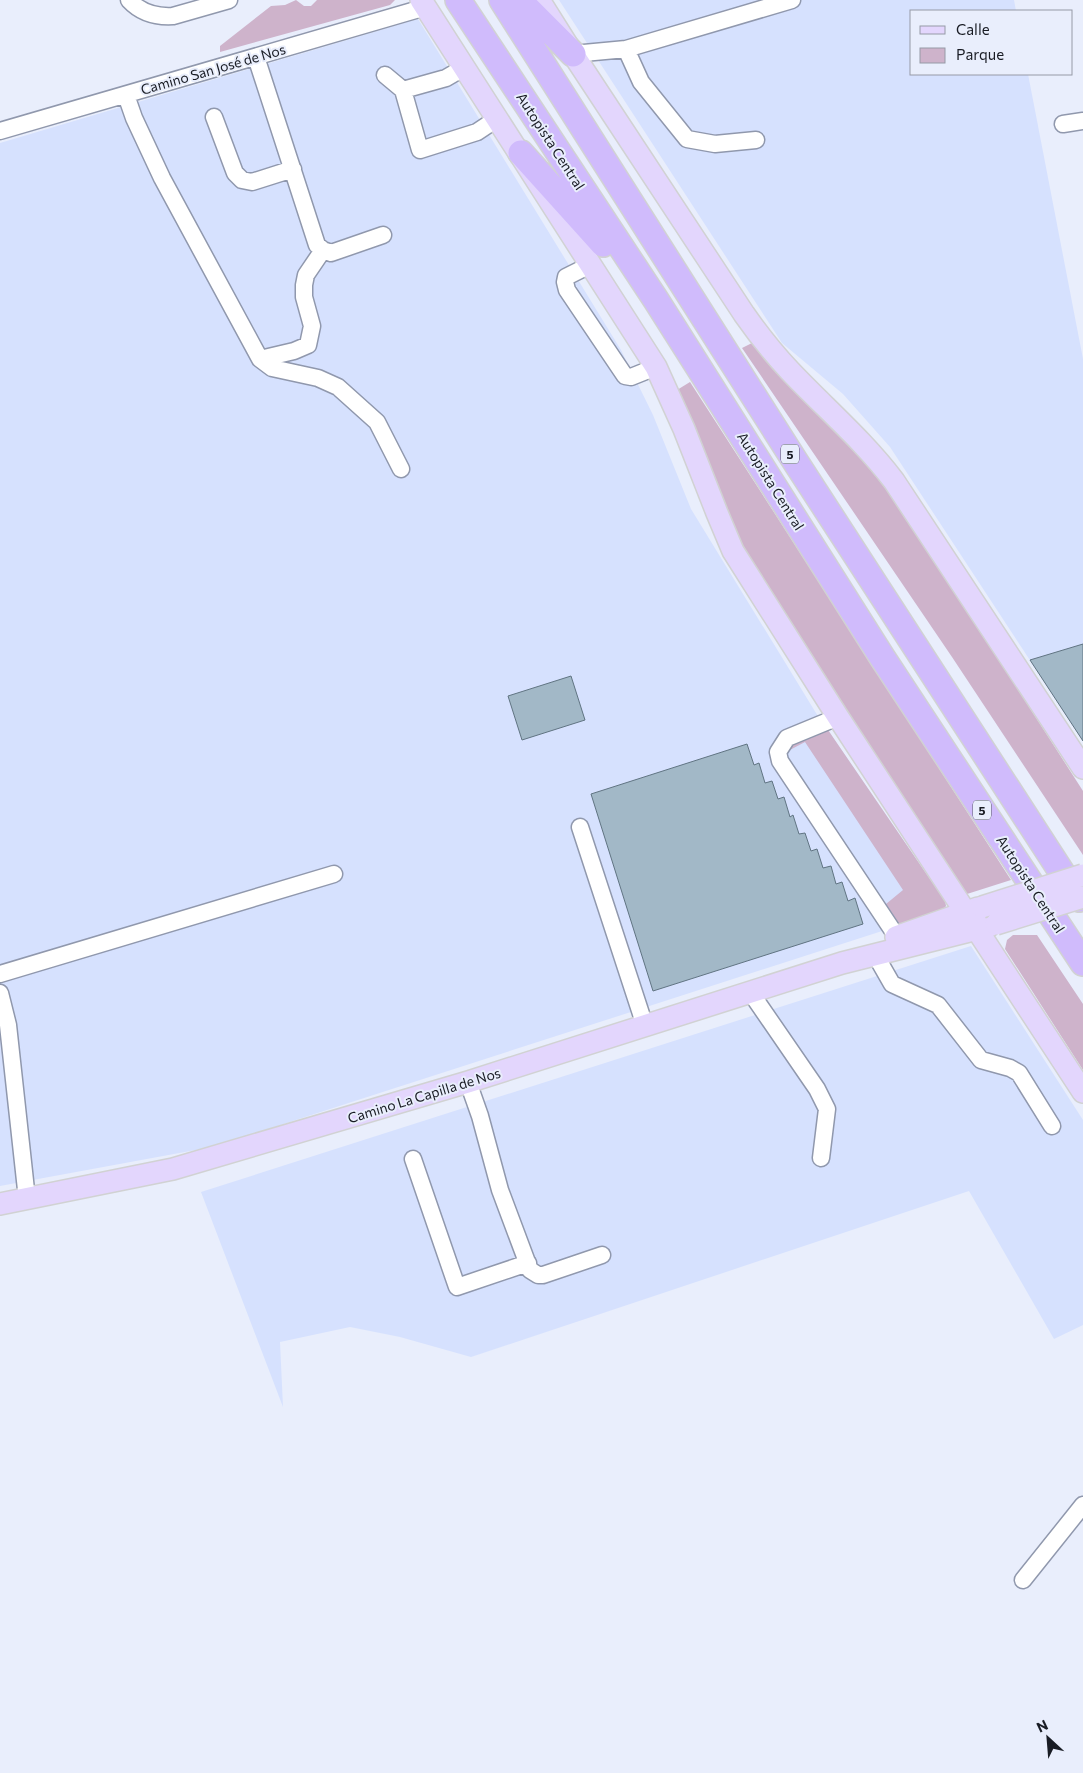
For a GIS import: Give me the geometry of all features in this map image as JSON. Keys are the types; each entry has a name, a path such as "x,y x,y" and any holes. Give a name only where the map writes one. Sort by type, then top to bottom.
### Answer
{"highway":[{"name":"Autopista Central","path":"458,0 656,300 882,656 1083,963"},
{"name":"5","path":"502,0 800,469 1083,905"},
{"path":"519,0 573,54"},
{"path":"521,153 656,300"}],"main road":[{"path":"539,0 758,333 791,372 864,445 894,481 1083,768"},
{"path":"424,4 656,367 684,429 716,513 733,551 838,717 980,918 1083,1092"},
{"path":"980,918 1083,875"},
{"path":"980,918 1083,897"},
{"name":"Camino La Capilla de Nos","path":"842,963 872,947 897,937 980,918"},
{"name":"Camino La Capilla de Nos","path":"0,1204 173,1169 468,1082 842,963 876,956 980,918"}],"street":[{"path":"130,0 146,13 164,16 173,16 229,0"},
{"path":"573,54 626,49 792,0"},
{"name":"Camino San José de Nos","path":"0,132 256,57 424,4"},
{"path":"626,49 641,82 687,139 715,144 756,140"},
{"path":"256,57 317,245 323,250 331,252 383,235"},
{"path":"403,90 446,78 465,68"},
{"path":"385,75 403,90 420,150 477,132 498,118"},
{"path":"126,94 134,118 162,178 260,359 272,368 318,378 338,387 377,422 401,469"},
{"path":"214,117 234,173 242,180 252,182 293,169"},
{"path":"1063,124 1083,121"},
{"path":"260,359 294,351 308,345 312,326 304,297 304,285 306,275 323,250"},
{"path":"590,265 566,277 567,290 625,376 631,377 656,367"},
{"path":"838,717 787,738 778,752 780,761 897,937"},
{"path":"580,827 645,1026"},
{"path":"0,974 334,874"},
{"path":"876,956 892,984 938,1005 981,1060 1019,1072 1052,1126"},
{"path":"751,992 827,1108 821,1158"},
{"path":"0,993 8,1025 27,1199"},
{"path":"468,1082 480,1116 500,1190 533,1273 543,1275 602,1255"},
{"path":"414,1159 457,1287 528,1264"},
{"path":"1023,1580 1083,1505"}],"shaded area":[{"path":"559,0 1014,0 1016,10 910,10 910,75 1028,75 1083,359 1083,741 890,447 843,394 782,343"},
{"path":"418,19 621,350 653,415 691,509 816,713 945,901 946,906 938,913 212,1147 0,1186 0,143"},
{"path":"971,946 1083,1120 1083,1325 1054,1339 969,1191 471,1357 400,1337 350,1327 280,1342 283,1407 201,1192"}],"green space":[{"path":"296,0 304,6 311,6 317,0 395,0 390,5 220,52 220,46 271,6 285,5"},
{"path":"752,343 887,485 1083,791 1083,855 952,657 742,348"},
{"path":"690,382 1011,880 967,894 768,597 729,518 701,441 677,390"},
{"path":"826,727 945,901 946,906 942,911 900,925 886,904 903,890 805,742 788,751 789,741"},
{"path":"1013,935 1037,935 1083,1004 1083,1070 1005,949 1007,940"}],"building":[{"path":"1083,644 1083,741 1030,660"},
{"path":"571,676 585,720 522,740 508,696"},
{"path":"747,744 754,765 759,763 765,783 772,781 778,799 784,797 790,817 793,815 799,834 805,833 811,851 817,849 823,868 831,866 836,884 842,882 848,901 855,898 863,924 653,991 591,794"}]}
